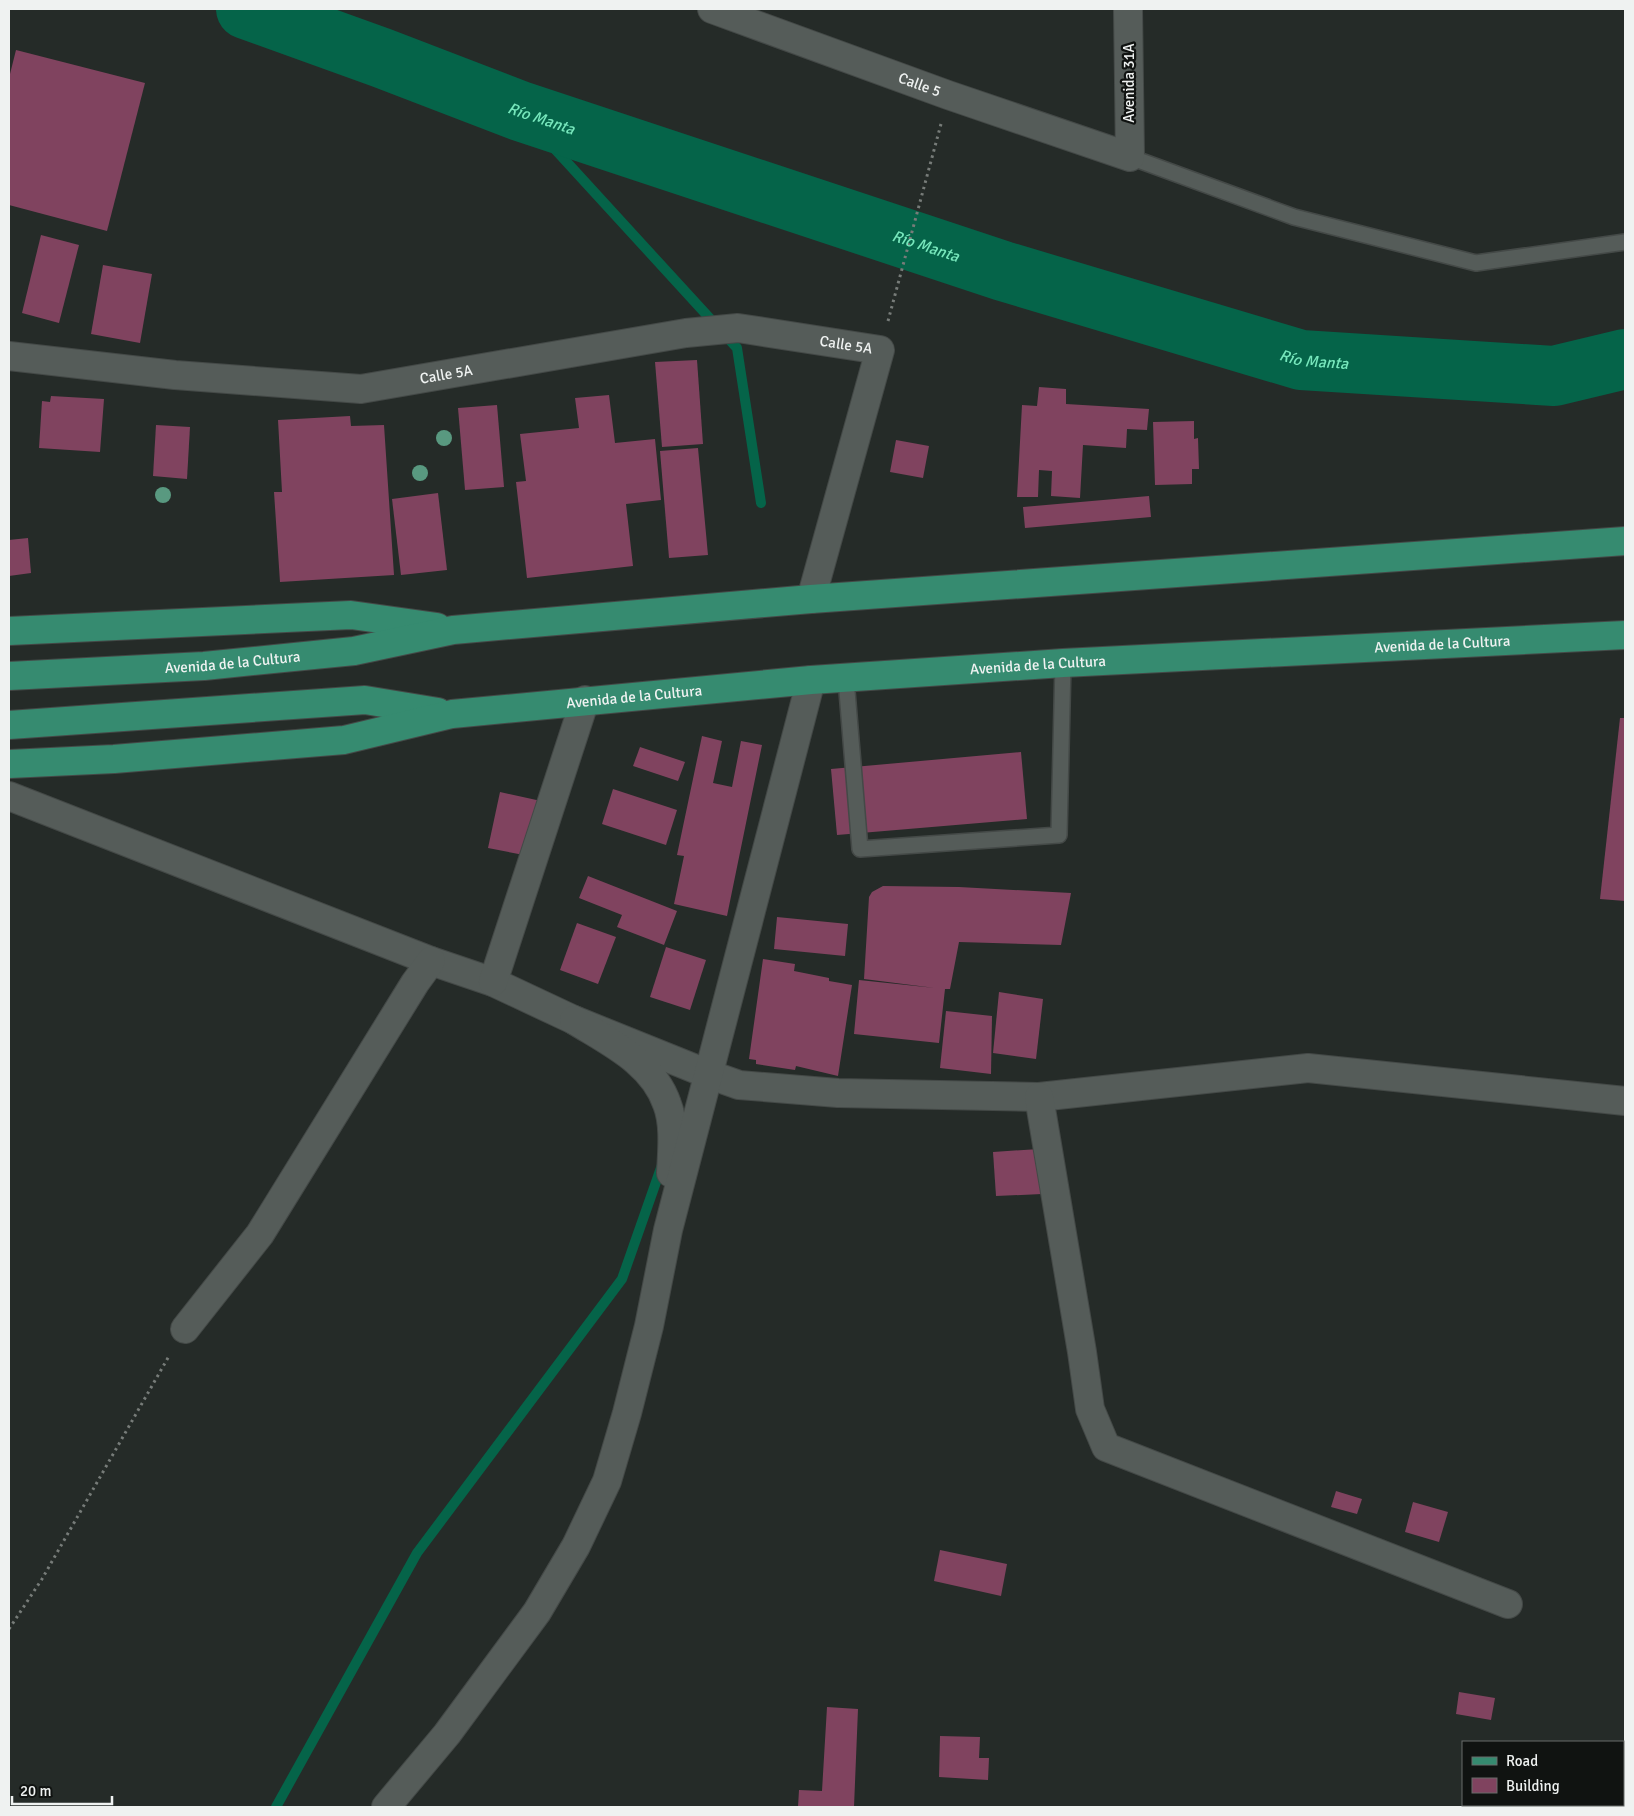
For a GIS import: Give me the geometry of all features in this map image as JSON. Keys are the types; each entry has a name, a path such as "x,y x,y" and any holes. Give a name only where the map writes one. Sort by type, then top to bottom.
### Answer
{"main road":[{"name":"Avenida de la Cultura","path":"9,676 204,666 354,652 453,630 811,599 1625,541"},
{"name":"Avenida de la Cultura","path":"9,631 351,615 453,630"},
{"name":"Avenida de la Cultura","path":"9,764 114,759 344,740 452,714 811,680 1064,663 1625,635"},
{"name":"Avenida de la Cultura","path":"9,725 365,700 452,714"}],"street":[{"name":"Calle 5","path":"712,9 739,13 948,96 1130,157"},
{"name":"Avenida 31A","path":"1128,9 1130,157"},
{"name":"Calle 5A","path":"9,356 175,375 362,388 686,333 738,328 883,338"},
{"path":"811,599 883,338"},
{"path":"386,1807 447,1734 538,1612 576,1546 607,1481 648,1326 668,1230 811,680"},
{"path":"493,982 585,700"},
{"path":"9,796 431,961 493,982 574,1020 739,1085 838,1093 1039,1097 1308,1068 1625,1101"},
{"path":"185,1329 260,1234 415,983 431,961"},
{"path":"574,1020 626,1052 654,1078 668,1104 672,1136 668,1230"},
{"path":"1039,1097 1090,1409 1106,1447 1508,1604"}],"lane":[{"path":"1130,157 1294,217 1476,263 1625,242"},
{"path":"846,678 860,849 1059,835 1064,663"}],"path":[{"path":"883,338 942,121"},
{"path":"9,1629 42,1579 185,1329"}],"building":[{"path":"16,50 145,83 107,231 9,205 9,78"},
{"path":"41,235 79,245 59,323 22,313"},
{"path":"103,265 152,274 140,343 91,334"},
{"path":"697,360 703,444 662,447 655,362"},
{"path":"1039,387 1066,389 1066,404 1149,409 1147,430 1127,429 1126,448 1083,445 1080,498 1051,496 1052,471 1039,470 1038,497 1017,497 1022,405 1037,406"},
{"path":"609,395 615,443 655,439 661,500 626,504 633,566 527,578 516,482 526,481 520,434 579,428 575,398"},
{"path":"51,396 104,399 100,452 39,448 42,401 50,402"},
{"path":"497,405 504,487 465,490 458,408"},
{"path":"350,416 351,426 384,425 394,575 280,582 274,492 282,492 278,420"},
{"path":"1194,421 1194,439 1198,438 1199,469 1192,469 1192,484 1155,485 1153,422"},
{"path":"156,425 190,427 187,479 153,476"},
{"path":"896,440 929,446 923,478 890,472"},
{"path":"698,448 708,555 669,558 660,451"},
{"path":"438,493 447,570 401,575 392,499"},
{"path":"1149,496 1151,517 1025,528 1023,507"},
{"path":"28,538 31,573 9,576 9,540"},
{"path":"1620,718 1625,718 1625,901 1600,899"},
{"path":"702,736 722,741 713,783 732,787 741,741 762,745 727,916 674,904 684,856 677,855"},
{"path":"640,747 685,762 678,781 633,766"},
{"path":"1021,752 1027,819 837,835 831,769"},
{"path":"613,789 677,810 666,845 602,824"},
{"path":"500,792 541,801 529,856 488,848"},
{"path":"588,876 677,911 664,945 617,927 622,915 579,898"},
{"path":"883,886 959,887 1071,893 1061,945 959,942 950,989 945,989 939,1043 854,1034 859,980 935,988 864,979 869,897 872,892"},
{"path":"777,917 848,924 845,956 774,949"},
{"path":"577,923 616,937 598,984 560,970"},
{"path":"666,947 706,960 690,1010 650,997"},
{"path":"763,959 795,964 794,971 829,978 829,981 852,985 838,1076 796,1066 795,1070 756,1064 756,1060 749,1059"},
{"path":"999,992 1043,999 1036,1059 993,1053"},
{"path":"946,1011 992,1016 991,1074 940,1068"},
{"path":"1039,1149 1042,1194 996,1196 993,1152"},
{"path":"1336,1491 1362,1499 1357,1514 1331,1507"},
{"path":"1413,1502 1448,1512 1439,1542 1405,1532"},
{"path":"940,1550 1007,1564 1001,1596 934,1581"},
{"path":"1459,1692 1495,1698 1491,1720 1456,1714"},
{"path":"827,1707 858,1709 854,1807 798,1807 799,1790 822,1791"},
{"path":"940,1736 980,1737 979,1758 989,1758 988,1780 939,1777"},
{"path":"1624,1754 1625,1754 1625,1773 1624,1770"}],"waterway":[{"name":"Río Manta","path":"246,9 382,58 520,111 1003,271 1301,360 1554,376 1625,359"},
{"path":"520,111 737,348 761,503"},
{"path":"276,1807 417,1553 622,1279 662,1165"}]}
